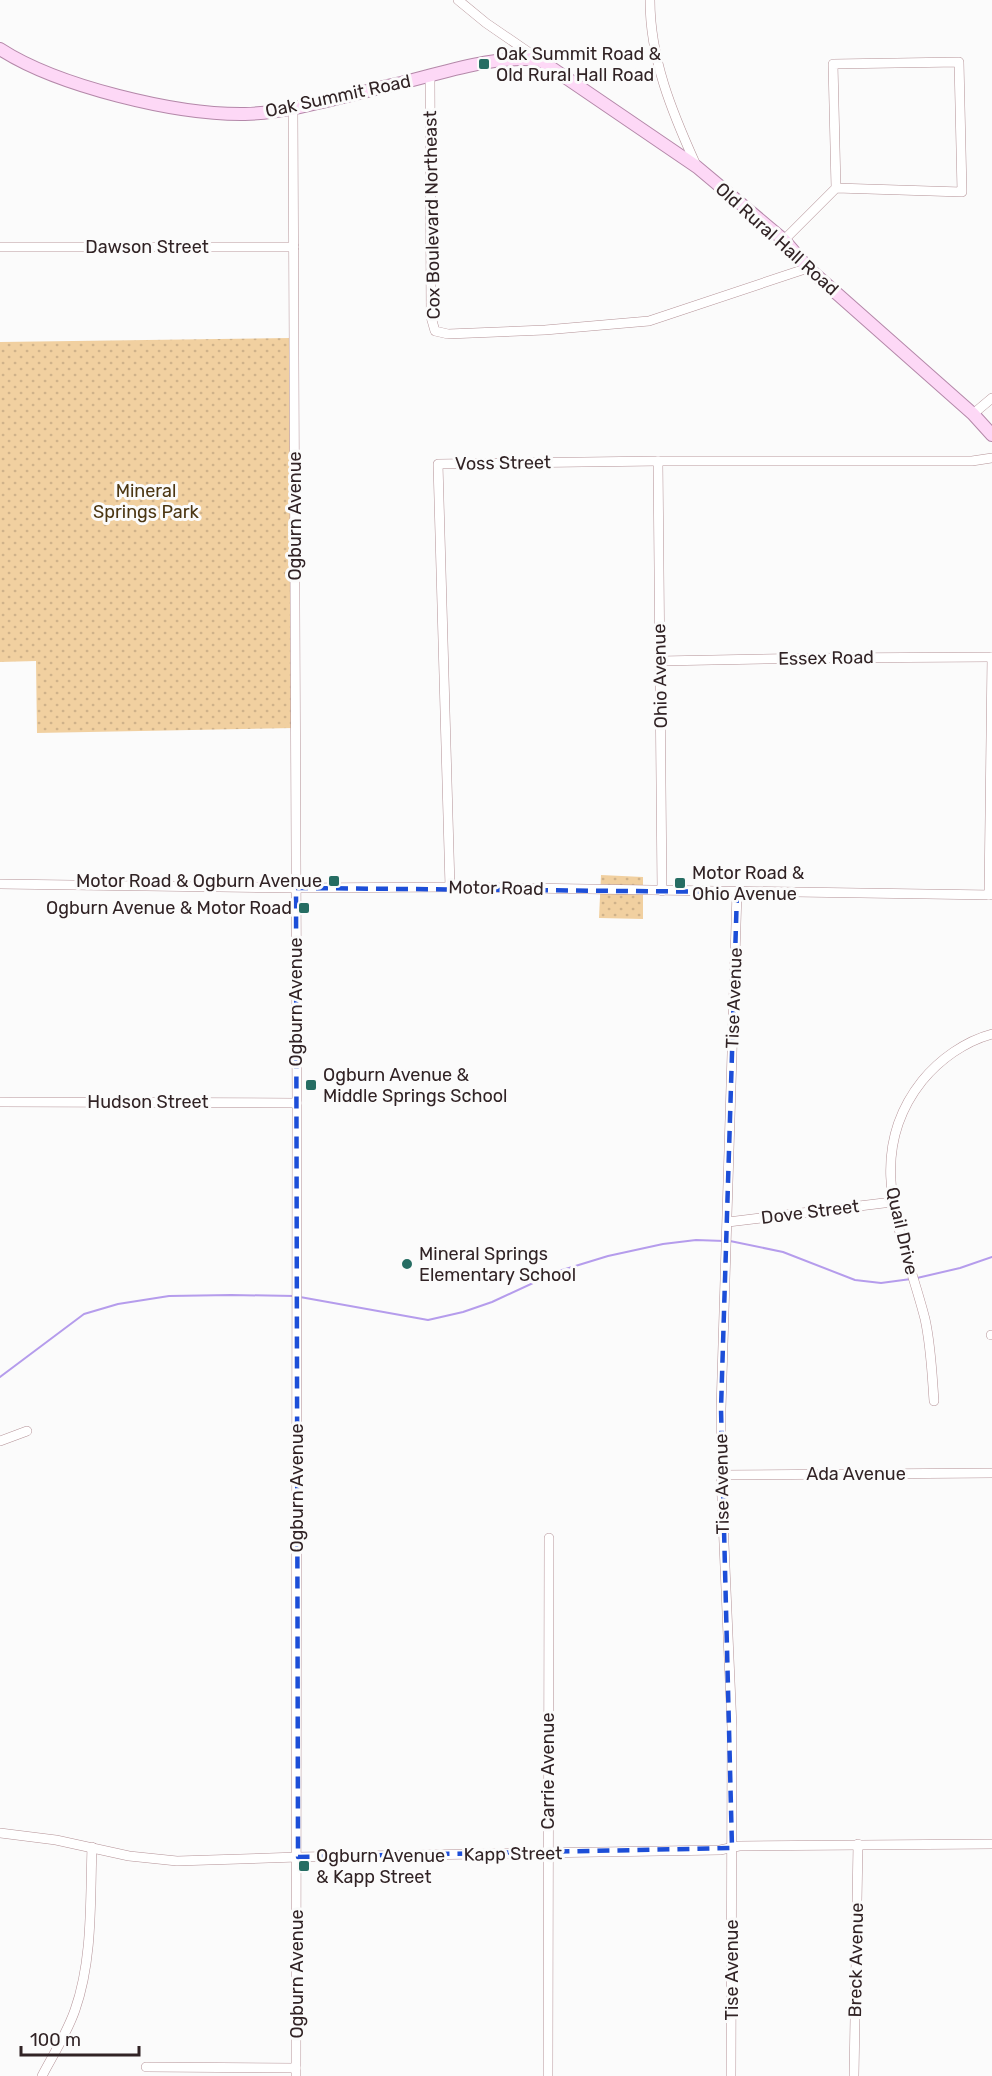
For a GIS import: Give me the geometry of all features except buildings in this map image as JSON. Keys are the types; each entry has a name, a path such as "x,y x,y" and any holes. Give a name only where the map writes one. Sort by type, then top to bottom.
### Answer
{"main road":[{"name":"Oak Summit Road","path":"0,49 15,59 85,86 149,102 202,111 245,114 293,107 487,61 520,58 540,60"},
{"name":"Old Rural Hall Road","path":"540,60 697,167 784,240 808,268 973,414 992,435"}],"street":[{"name":"Old Rural Hall Road","path":"458,0 486,23 540,60"},
{"path":"650,0 652,43 662,84 697,167"},
{"path":"784,240 836,188 833,64 959,62 962,192 836,188"},
{"name":"Cox Boulevard Northeast","path":"430,76 431,316 435,331 448,334 534,330 649,321 808,268"},
{"name":"Ogburn Avenue","path":"293,107 297,1103 296,2072"},
{"name":"Dawson Street","path":"0,247 294,247"},
{"path":"973,414 992,398"},
{"name":"Voss Street","path":"450,887 438,464 972,461 992,458"},
{"name":"Ohio Avenue","path":"658,461 662,891"},
{"name":"Essex Road","path":"660,661 819,657 992,657"},
{"path":"990,895 992,657"},
{"name":"Motor Road","path":"0,884 296,888 450,887 990,895"},
{"name":"Tise Avenue","path":"731,2076 732,1727 721,1475 721,1409 737,892"},
{"name":"Quail Drive","path":"934,1401 925,1322 892,1203 890,1153 900,1118 923,1079 939,1062 973,1041 992,1034"},
{"name":"Hudson Street","path":"0,1102 297,1103"},
{"name":"Dove Street","path":"728,1222 892,1203"},
{"path":"0,1441 27,1431"},
{"name":"Ada Avenue","path":"721,1475 992,1473"},
{"name":"Carrie Avenue","path":"548,2076 549,1538"},
{"name":"Kapp Street","path":"0,1833 92,1847 129,1856 177,1861 720,1850 739,1846 992,1844"},
{"name":"Breck Avenue","path":"854,2076 858,1844"},
{"path":"42,2076 75,2012 84,1979 92,1847"},
{"path":"146,2067 296,2072"}],"highlighted area":[{"path":"296,888 737,892 721,1409 732,1848 298,1857"}],"green space":[{"name":"Mineral Springs Park","path":"291,338 293,728 37,733 36,661 0,662 0,342"},
{"path":"601,875 643,877 643,919 599,918"}],"waterway":[{"path":"300,1297 428,1320 492,1302 559,1271 608,1256 663,1244 696,1240 724,1241"},
{"path":"730,1241 783,1252 855,1280 881,1283 911,1279"},
{"path":"917,1278 960,1268 992,1257"},
{"path":"0,1377 84,1314 118,1304 169,1296 294,1296"}],"place":[{"name":"Oak Summit Road & Old Rural Hall Road","path":"484,64"},
{"name":"Motor Road & Ogburn Avenue","path":"334,881"},
{"name":"Motor Road & Ohio Avenue","path":"680,883"},
{"name":"Ogburn Avenue & Motor Road","path":"304,908"},
{"name":"Ogburn Avenue & Middle Springs School","path":"311,1085"},
{"name":"Mineral Springs Elementary School","path":"407,1264"},
{"name":"Ogburn Avenue & Kapp Street","path":"304,1866"}]}
